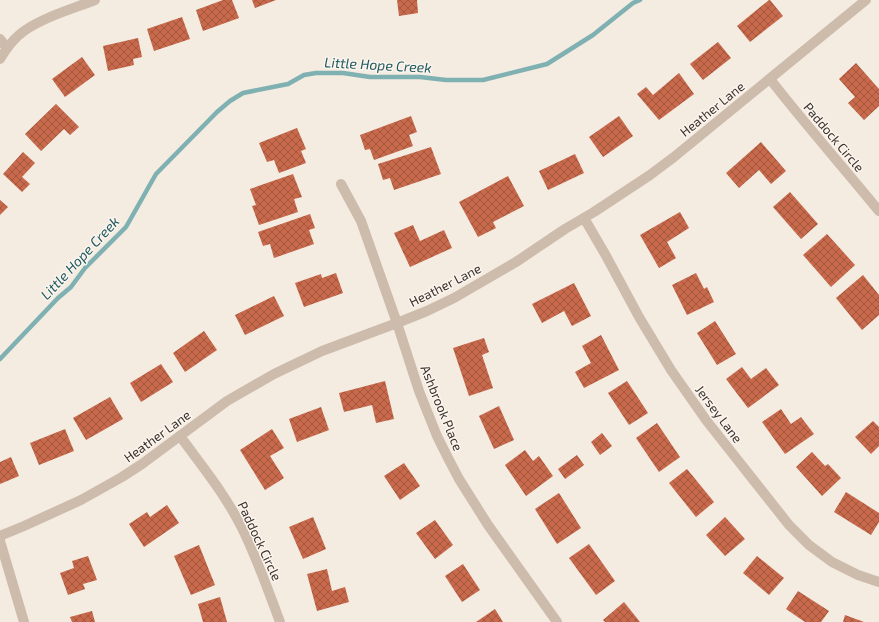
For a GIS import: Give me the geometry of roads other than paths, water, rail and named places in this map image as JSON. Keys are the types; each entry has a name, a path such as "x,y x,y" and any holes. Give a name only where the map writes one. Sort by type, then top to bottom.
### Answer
{"street":[{"path":"0,60 7,48 22,32 43,21 95,0"},
{"name":"Heather Lane","path":"0,536 81,500 122,477 227,401 274,374 346,341 427,311 454,298 516,262 650,175 866,0"},
{"path":"0,39 7,48"},
{"name":"Paddock Circle","path":"770,79 879,211"},
{"name":"Ashbrook Place","path":"342,184 361,221 398,323 419,391 437,436 459,479 488,525 557,622"},
{"name":"Jersey Lane","path":"584,218 639,317 671,370 706,420 789,525 809,545 832,562 858,575 879,582"},
{"name":"Paddock Circle","path":"180,436 224,496 242,528 259,565 280,622"},
{"path":"0,541 24,622"}],"waterway":[{"name":"Little Hope Creek","path":"0,359 58,298 71,287 85,268 126,227 156,174 217,112 230,101 243,93 288,84 304,75 316,73 343,73 370,77 420,77 446,80 483,80 547,64 593,35 633,3 640,0"}]}
